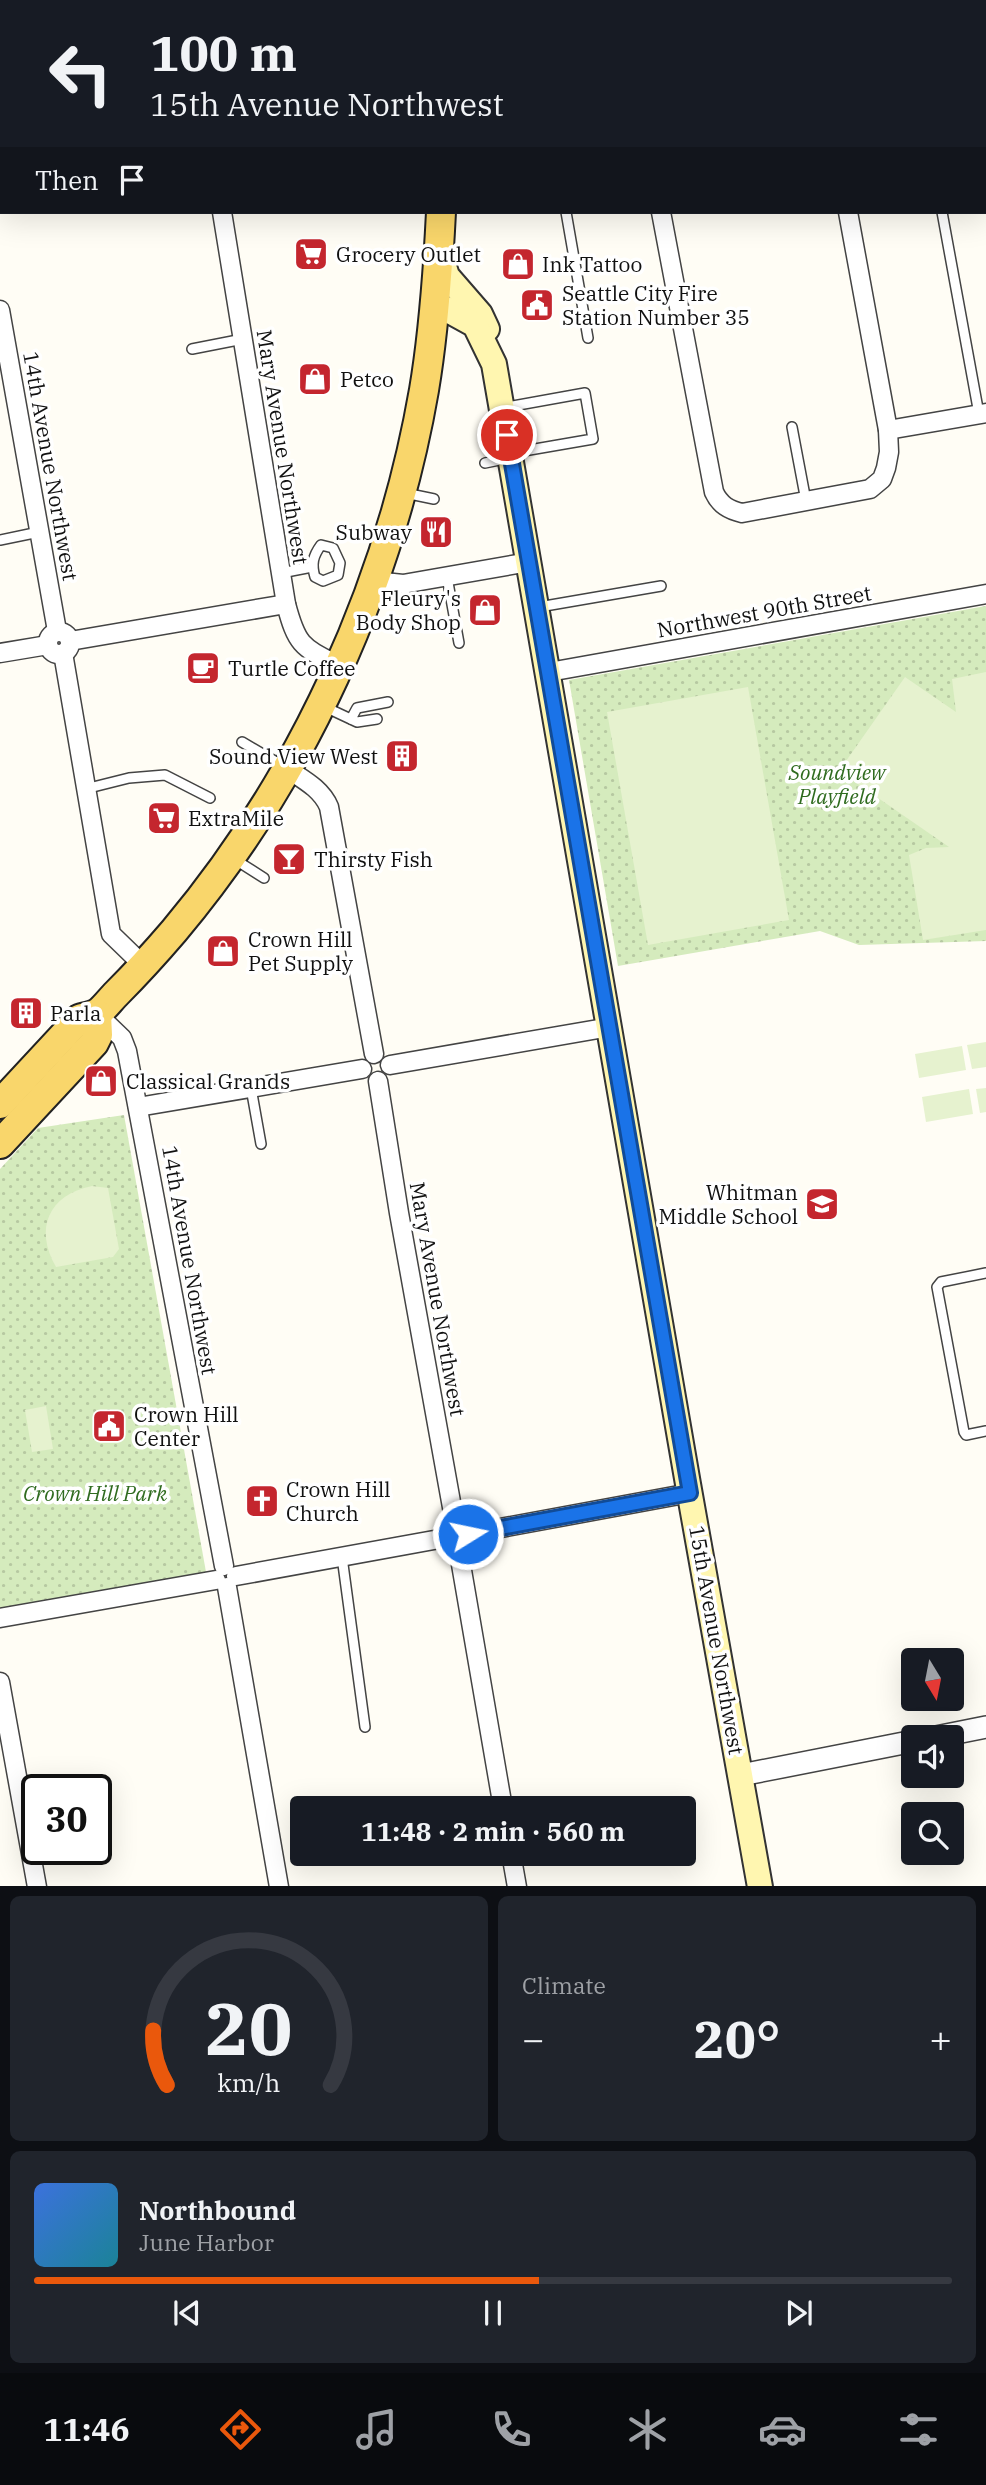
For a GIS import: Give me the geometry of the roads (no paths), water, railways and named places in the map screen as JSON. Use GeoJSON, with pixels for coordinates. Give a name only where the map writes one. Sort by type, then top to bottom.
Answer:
{"type":"FeatureCollection","features":[{"type":"Feature","properties":{"kind":"main road"},"geometry":{"type":"LineString","coordinates":[[0,1104],[79,1019],[97,1014],[144,966],[183,919],[266,803],[339,666],[374,581],[400,493],[425,387],[435,303],[441,214]]}},
{"type":"Feature","properties":{"kind":"main road"},"geometry":{"type":"LineString","coordinates":[[439,250],[447,276],[480,314],[486,326],[495,364]]}},
{"type":"Feature","properties":{"kind":"main road","name":"15th Avenue Northwest"},"geometry":{"type":"LineString","coordinates":[[435,303],[475,324],[495,364],[760,1886]]}},
{"type":"Feature","properties":{"kind":"main road"},"geometry":{"type":"LineString","coordinates":[[0,1144],[94,1044],[98,1035],[97,1014]]}},
{"type":"Feature","properties":{"kind":"street","name":"Mary Avenue Northwest"},"geometry":{"type":"LineString","coordinates":[[222,214],[286,604],[298,641],[339,666]]}},
{"type":"Feature","properties":{"kind":"street"},"geometry":{"type":"LineString","coordinates":[[661,214],[714,492],[723,505],[742,513],[870,489],[882,479],[886,468],[889,452],[888,430],[848,214]]}},
{"type":"Feature","properties":{"kind":"street","name":"14th Avenue Northwest"},"geometry":{"type":"LineString","coordinates":[[0,310],[111,934],[144,966]]}},
{"type":"Feature","properties":{"kind":"street"},"geometry":{"type":"LineString","coordinates":[[888,430],[982,414]]}},
{"type":"Feature","properties":{"kind":"street"},"geometry":{"type":"LineString","coordinates":[[374,581],[393,585],[530,562]]}},
{"type":"Feature","properties":{"kind":"street","name":"Northwest 90th Street"},"geometry":{"type":"LineString","coordinates":[[549,672],[986,594]]}},
{"type":"Feature","properties":{"kind":"street"},"geometry":{"type":"LineString","coordinates":[[0,653],[286,604]]}},
{"type":"Feature","properties":{"kind":"street"},"geometry":{"type":"LineString","coordinates":[[286,768],[324,796],[329,807],[374,1054]]}},
{"type":"Feature","properties":{"kind":"street","name":"14th Avenue Northwest"},"geometry":{"type":"LineString","coordinates":[[97,1014],[125,1043],[226,1577],[279,1886]]}},
{"type":"Feature","properties":{"kind":"street"},"geometry":{"type":"LineString","coordinates":[[390,1065],[610,1027]]}},
{"type":"Feature","properties":{"kind":"street"},"geometry":{"type":"LineString","coordinates":[[374,1054],[384,1056],[390,1065],[387,1076],[378,1081],[366,1077],[362,1069],[365,1060],[374,1054]]}},
{"type":"Feature","properties":{"kind":"street"},"geometry":{"type":"LineString","coordinates":[[138,1107],[362,1069]]}},
{"type":"Feature","properties":{"kind":"street","name":"Mary Avenue Northwest"},"geometry":{"type":"LineString","coordinates":[[378,1081],[501,1796]]}},
{"type":"Feature","properties":{"kind":"street"},"geometry":{"type":"LineString","coordinates":[[0,1618],[690,1493]]}},
{"type":"Feature","properties":{"kind":"street"},"geometry":{"type":"LineString","coordinates":[[0,1682],[37,1886]]}},
{"type":"Feature","properties":{"kind":"street"},"geometry":{"type":"LineString","coordinates":[[964,1731],[986,1727]]}},
{"type":"Feature","properties":{"kind":"street"},"geometry":{"type":"LineString","coordinates":[[741,1775],[901,1744]]}},
{"type":"Feature","properties":{"kind":"street"},"geometry":{"type":"LineString","coordinates":[[513,1866],[517,1886]]}},
{"type":"Feature","properties":{"kind":"lane"},"geometry":{"type":"LineString","coordinates":[[566,214],[588,338]]}},
{"type":"Feature","properties":{"kind":"lane"},"geometry":{"type":"LineString","coordinates":[[942,214],[982,414]]}},
{"type":"Feature","properties":{"kind":"lane"},"geometry":{"type":"LineString","coordinates":[[191,348],[243,339]]}},
{"type":"Feature","properties":{"kind":"lane"},"geometry":{"type":"LineString","coordinates":[[485,463],[510,455],[593,439],[585,393],[502,408]]}},
{"type":"Feature","properties":{"kind":"lane"},"geometry":{"type":"LineString","coordinates":[[792,427],[806,501]]}},
{"type":"Feature","properties":{"kind":"lane"},"geometry":{"type":"LineString","coordinates":[[400,493],[434,499]]}},
{"type":"Feature","properties":{"kind":"lane"},"geometry":{"type":"LineString","coordinates":[[0,540],[39,532]]}},
{"type":"Feature","properties":{"kind":"lane"},"geometry":{"type":"LineString","coordinates":[[281,573],[312,567]]}},
{"type":"Feature","properties":{"kind":"lane"},"geometry":{"type":"LineString","coordinates":[[447,577],[459,643]]}},
{"type":"Feature","properties":{"kind":"lane"},"geometry":{"type":"LineString","coordinates":[[538,607],[661,586]]}},
{"type":"Feature","properties":{"kind":"lane"},"geometry":{"type":"LineString","coordinates":[[351,719],[357,708],[388,702]]}},
{"type":"Feature","properties":{"kind":"lane"},"geometry":{"type":"LineString","coordinates":[[320,704],[357,722],[377,719]]}},
{"type":"Feature","properties":{"kind":"lane"},"geometry":{"type":"LineString","coordinates":[[242,742],[286,768]]}},
{"type":"Feature","properties":{"kind":"lane"},"geometry":{"type":"LineString","coordinates":[[85,789],[129,778],[165,775],[211,799]]}},
{"type":"Feature","properties":{"kind":"lane"},"geometry":{"type":"LineString","coordinates":[[230,856],[264,878]]}},
{"type":"Feature","properties":{"kind":"lane"},"geometry":{"type":"LineString","coordinates":[[251,1088],[261,1144]]}},
{"type":"Feature","properties":{"kind":"lane"},"geometry":{"type":"LineString","coordinates":[[986,1273],[941,1282],[937,1287],[964,1432],[966,1435],[986,1432]]}},
{"type":"Feature","properties":{"kind":"lane"},"geometry":{"type":"LineString","coordinates":[[342,1557],[365,1727]]}},
{"type":"Feature","properties":{"kind":"place","name":"Grocery Outlet"},"geometry":{"type":"Point","coordinates":[311,254]}},
{"type":"Feature","properties":{"kind":"place","name":"Ink Tattoo"},"geometry":{"type":"Point","coordinates":[518,264]}},
{"type":"Feature","properties":{"kind":"place","name":"Seattle City Fire Station Number 35"},"geometry":{"type":"Point","coordinates":[537,305]}},
{"type":"Feature","properties":{"kind":"place","name":"Petco"},"geometry":{"type":"Point","coordinates":[315,379]}},
{"type":"Feature","properties":{"kind":"place","name":"Subway"},"geometry":{"type":"Point","coordinates":[436,532]}},
{"type":"Feature","properties":{"kind":"place","name":"Fleury's Body Shop"},"geometry":{"type":"Point","coordinates":[485,610]}},
{"type":"Feature","properties":{"kind":"place","name":"Turtle Coffee"},"geometry":{"type":"Point","coordinates":[203,668]}},
{"type":"Feature","properties":{"kind":"place","name":"Sound View West"},"geometry":{"type":"Point","coordinates":[402,756]}},
{"type":"Feature","properties":{"kind":"place","name":"ExtraMile"},"geometry":{"type":"Point","coordinates":[164,818]}},
{"type":"Feature","properties":{"kind":"place","name":"Thirsty Fish"},"geometry":{"type":"Point","coordinates":[289,859]}},
{"type":"Feature","properties":{"kind":"place","name":"Crown Hill Pet Supply"},"geometry":{"type":"Point","coordinates":[223,951]}},
{"type":"Feature","properties":{"kind":"place","name":"Parla"},"geometry":{"type":"Point","coordinates":[26,1013]}},
{"type":"Feature","properties":{"kind":"place","name":"Classical Grands"},"geometry":{"type":"Point","coordinates":[101,1081]}},
{"type":"Feature","properties":{"kind":"place","name":"Whitman Middle School"},"geometry":{"type":"Point","coordinates":[822,1204]}},
{"type":"Feature","properties":{"kind":"place","name":"Crown Hill Center"},"geometry":{"type":"Point","coordinates":[109,1426]}},
{"type":"Feature","properties":{"kind":"place","name":"Crown Hill Church"},"geometry":{"type":"Point","coordinates":[262,1501]}},
{"type":"Feature","properties":{"kind":"park label","name":"Soundview Playfield"},"geometry":{"type":"Point","coordinates":[837,784]}},
{"type":"Feature","properties":{"kind":"park label","name":"Crown Hill Park"},"geometry":{"type":"Point","coordinates":[95,1493]}}]}
